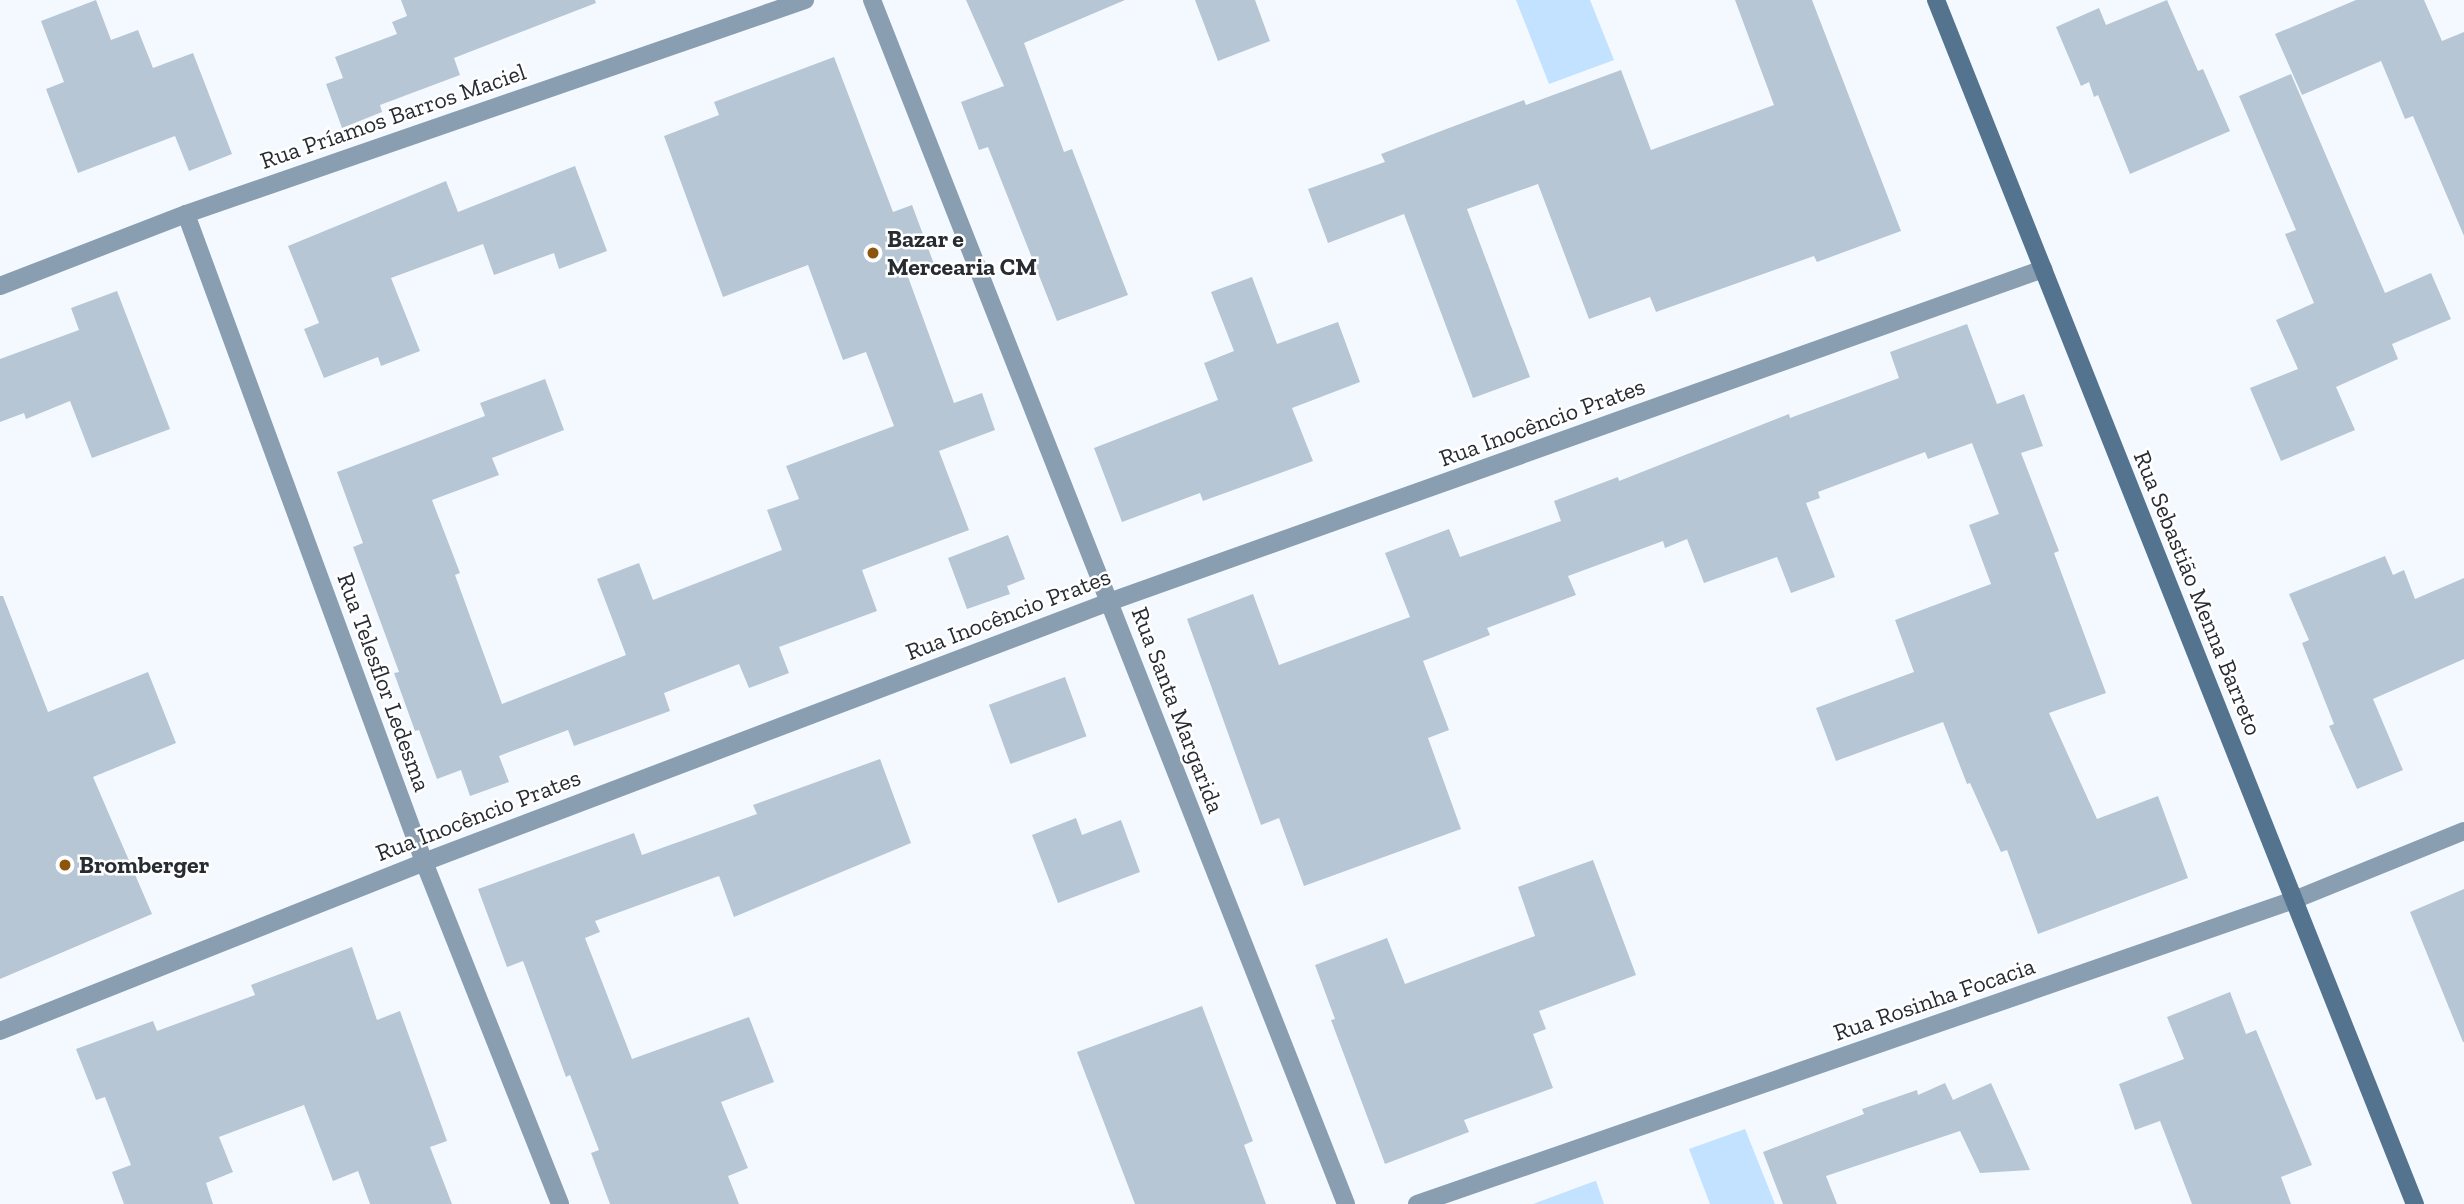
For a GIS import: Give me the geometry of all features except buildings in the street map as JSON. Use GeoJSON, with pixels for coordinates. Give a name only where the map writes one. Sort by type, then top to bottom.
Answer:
{"type":"FeatureCollection","features":[{"type":"Feature","properties":{"kind":"main road","name":"Rua Sebastião Menna Barreto"},"geometry":{"type":"LineString","coordinates":[[1936,0],[2415,1204]]}},
{"type":"Feature","properties":{"kind":"street","name":"Rua Príamos Barros Maciel"},"geometry":{"type":"LineString","coordinates":[[0,286],[186,214],[805,0]]}},
{"type":"Feature","properties":{"kind":"street","name":"Rua Santa Margarida"},"geometry":{"type":"LineString","coordinates":[[872,0],[1346,1204]]}},
{"type":"Feature","properties":{"kind":"street","name":"Rua Telesflor Ledesma"},"geometry":{"type":"LineString","coordinates":[[186,214],[424,862],[559,1204]]}},
{"type":"Feature","properties":{"kind":"street","name":"Rua Inocêncio Prates"},"geometry":{"type":"LineString","coordinates":[[0,1031],[424,862],[1109,602],[2043,269]]}},
{"type":"Feature","properties":{"kind":"street","name":"Rua Rosinha Focacia"},"geometry":{"type":"LineString","coordinates":[[1417,1204],[2294,900],[2464,831]]}},
{"type":"Feature","properties":{"kind":"shaded area"},"geometry":{"type":"Polygon","coordinates":[[[1516,0],[1590,0],[1614,60],[1549,84],[1516,0]]]}},
{"type":"Feature","properties":{"kind":"shaded area"},"geometry":{"type":"Polygon","coordinates":[[[1745,1129],[1775,1204],[1710,1204],[1689,1149],[1745,1129]]]}},
{"type":"Feature","properties":{"kind":"shaded area"},"geometry":{"type":"Polygon","coordinates":[[[1595,1181],[1604,1204],[1533,1204],[1595,1181]]]}},
{"type":"Feature","properties":{"kind":"place","name":"Bazar e Mercearia CM"},"geometry":{"type":"Point","coordinates":[873,253]}},
{"type":"Feature","properties":{"kind":"place","name":"Bromberger"},"geometry":{"type":"Point","coordinates":[65,865]}}]}
